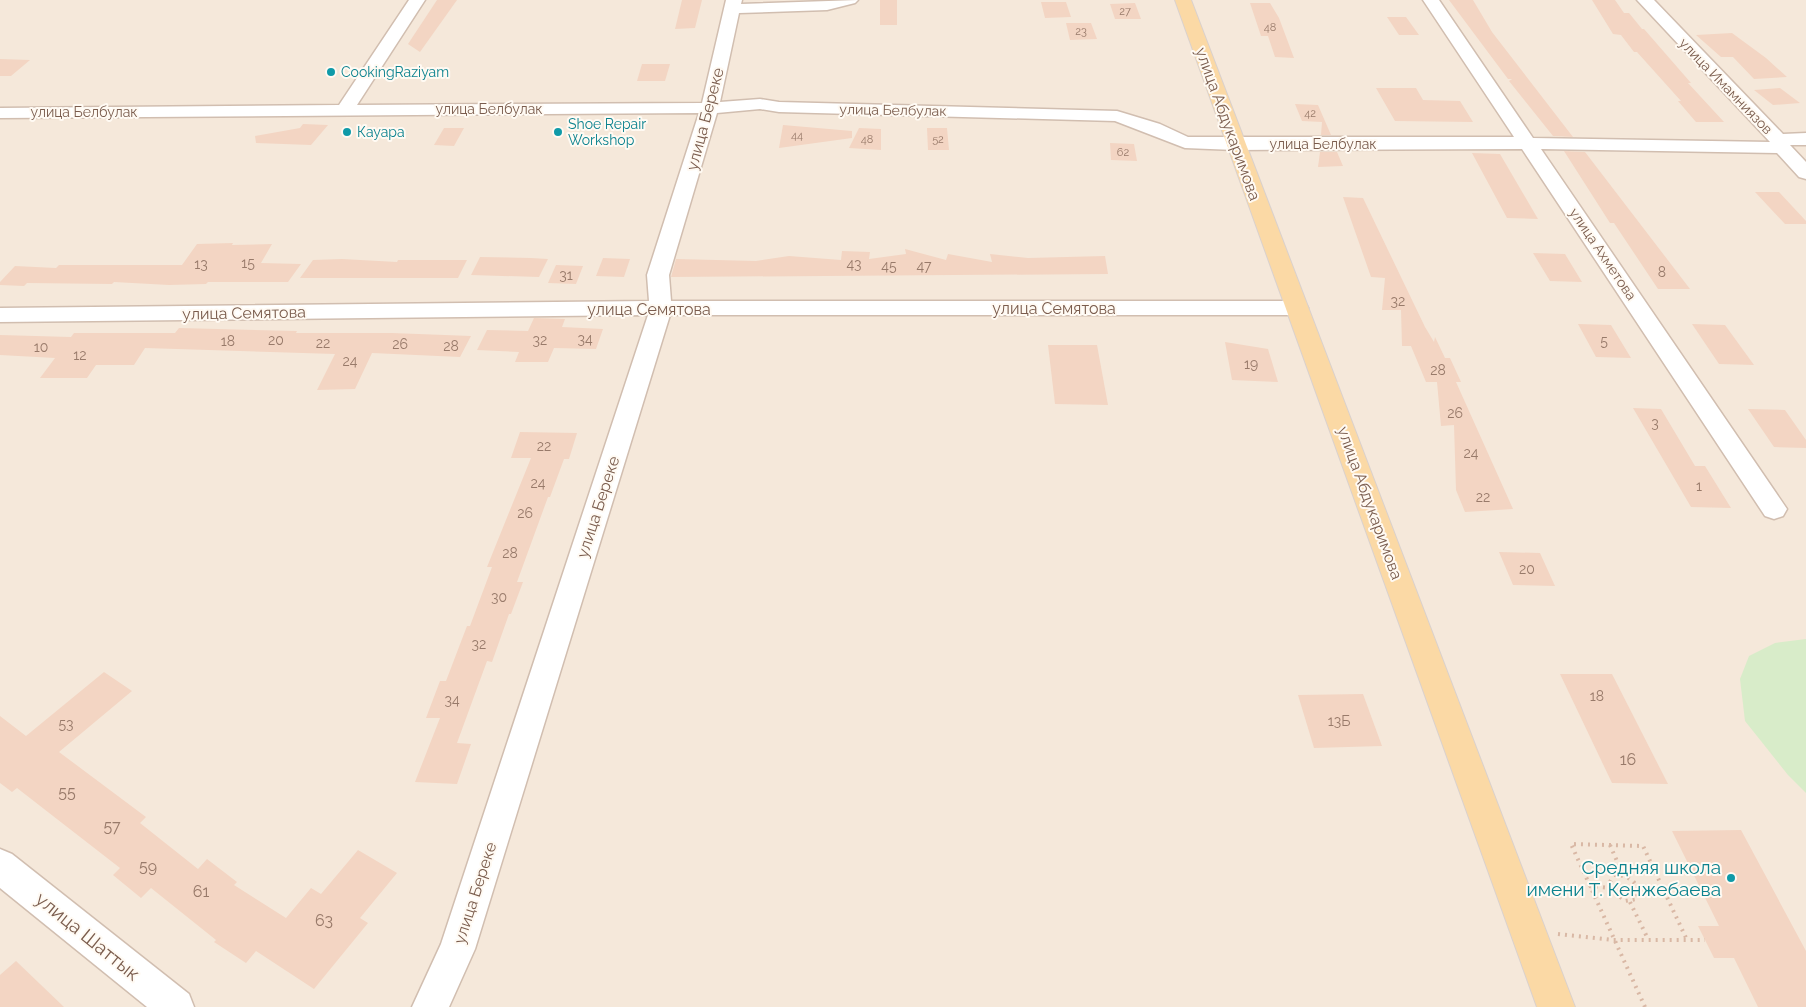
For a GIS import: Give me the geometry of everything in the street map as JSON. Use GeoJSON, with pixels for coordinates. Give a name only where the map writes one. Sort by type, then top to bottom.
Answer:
{"type":"FeatureCollection","features":[{"type":"Feature","properties":{"kind":"main road","name":"улица Абдукаримова"},"geometry":{"type":"LineString","coordinates":[[1183,0],[1556,1007]]}},
{"type":"Feature","properties":{"kind":"street"},"geometry":{"type":"LineString","coordinates":[[346,110],[417,0]]}},
{"type":"Feature","properties":{"kind":"street"},"geometry":{"type":"LineString","coordinates":[[733,4],[828,5],[850,0]]}},
{"type":"Feature","properties":{"kind":"street","name":"улица Ахметова"},"geometry":{"type":"LineString","coordinates":[[1430,0],[1774,509]]}},
{"type":"Feature","properties":{"kind":"street","name":"улица Имамниязов"},"geometry":{"type":"LineString","coordinates":[[1645,0],[1806,173]]}},
{"type":"Feature","properties":{"kind":"street","name":"улица Береке"},"geometry":{"type":"LineString","coordinates":[[430,1007],[457,949],[661,308],[658,275],[710,108],[733,4]]}},
{"type":"Feature","properties":{"kind":"street","name":"улица Белбулак"},"geometry":{"type":"LineString","coordinates":[[0,113],[710,108],[760,104],[779,107],[1117,116],[1154,128],[1185,142],[1235,144],[1780,144],[1806,139]]}},
{"type":"Feature","properties":{"kind":"street","name":"улица Семятова"},"geometry":{"type":"LineString","coordinates":[[0,315],[661,308],[1297,308]]}},
{"type":"Feature","properties":{"kind":"street","name":"улица Шаттык"},"geometry":{"type":"LineString","coordinates":[[0,866],[176,1007]]}},
{"type":"Feature","properties":{"kind":"path"},"geometry":{"type":"LineString","coordinates":[[1645,1007],[1571,844],[1643,846],[1687,940]]}},
{"type":"Feature","properties":{"kind":"path"},"geometry":{"type":"LineString","coordinates":[[1610,845],[1623,875]]}},
{"type":"Feature","properties":{"kind":"path"},"geometry":{"type":"LineString","coordinates":[[1630,902],[1639,896],[1638,888],[1632,880],[1623,875],[1614,875],[1611,878],[1611,888],[1620,898],[1630,902],[1648,940]]}},
{"type":"Feature","properties":{"kind":"path"},"geometry":{"type":"LineString","coordinates":[[1589,886],[1611,888]]}},
{"type":"Feature","properties":{"kind":"path"},"geometry":{"type":"LineString","coordinates":[[1638,888],[1663,889]]}},
{"type":"Feature","properties":{"kind":"path"},"geometry":{"type":"LineString","coordinates":[[1528,930],[1613,940],[1705,940]]}},
{"type":"Feature","properties":{"kind":"shaded area"},"geometry":{"type":"Polygon","coordinates":[[[0,0],[1806,0],[1806,1007],[0,1007],[0,0]]]}},
{"type":"Feature","properties":{"kind":"green space"},"geometry":{"type":"Polygon","coordinates":[[[1806,639],[1806,793],[1788,775],[1745,721],[1740,679],[1749,656],[1775,643],[1806,639]]]}},
{"type":"Feature","properties":{"kind":"building"},"geometry":{"type":"Polygon","coordinates":[[[437,0],[457,0],[420,52],[408,44],[437,0]]]}},
{"type":"Feature","properties":{"kind":"building"},"geometry":{"type":"Polygon","coordinates":[[[682,0],[702,0],[695,28],[675,29],[682,0]]]}},
{"type":"Feature","properties":{"kind":"building"},"geometry":{"type":"Polygon","coordinates":[[[880,0],[897,0],[897,25],[880,25],[880,0]]]}},
{"type":"Feature","properties":{"kind":"building"},"geometry":{"type":"Polygon","coordinates":[[[1449,0],[1473,0],[1492,32],[1573,137],[1553,136],[1509,81],[1512,79],[1508,79],[1449,0]]]}},
{"type":"Feature","properties":{"kind":"building"},"geometry":{"type":"Polygon","coordinates":[[[1592,0],[1615,0],[1624,13],[1629,13],[1644,29],[1691,83],[1688,83],[1724,122],[1696,122],[1678,101],[1681,101],[1637,52],[1634,52],[1621,35],[1613,34],[1592,0]]]}},
{"type":"Feature","properties":{"kind":"building"},"geometry":{"type":"Polygon","coordinates":[[[1041,2],[1066,2],[1071,17],[1045,18],[1041,2]]]}},
{"type":"Feature","properties":{"kind":"building"},"geometry":{"type":"Polygon","coordinates":[[[1135,3],[1141,19],[1115,19],[1110,4],[1135,3]]]}},
{"type":"Feature","properties":{"kind":"building"},"geometry":{"type":"Polygon","coordinates":[[[1250,3],[1270,3],[1279,18],[1294,58],[1275,57],[1268,36],[1261,36],[1250,3]]]}},
{"type":"Feature","properties":{"kind":"building"},"geometry":{"type":"Polygon","coordinates":[[[1387,17],[1406,17],[1419,35],[1399,35],[1387,17]]]}},
{"type":"Feature","properties":{"kind":"building"},"geometry":{"type":"Polygon","coordinates":[[[1066,23],[1091,23],[1097,39],[1070,40],[1066,23]]]}},
{"type":"Feature","properties":{"kind":"building"},"geometry":{"type":"Polygon","coordinates":[[[1732,33],[1766,58],[1787,77],[1754,79],[1733,57],[1721,57],[1696,35],[1732,33]]]}},
{"type":"Feature","properties":{"kind":"building"},"geometry":{"type":"Polygon","coordinates":[[[0,59],[30,60],[11,76],[0,76],[0,59]]]}},
{"type":"Feature","properties":{"kind":"building"},"geometry":{"type":"Polygon","coordinates":[[[642,64],[670,64],[665,81],[637,81],[642,64]]]}},
{"type":"Feature","properties":{"kind":"building"},"geometry":{"type":"Polygon","coordinates":[[[1376,88],[1416,88],[1423,100],[1460,101],[1473,122],[1395,121],[1376,88]]]}},
{"type":"Feature","properties":{"kind":"building"},"geometry":{"type":"Polygon","coordinates":[[[1780,88],[1800,103],[1773,105],[1754,90],[1780,88]]]}},
{"type":"Feature","properties":{"kind":"building"},"geometry":{"type":"Polygon","coordinates":[[[1295,104],[1318,105],[1331,135],[1321,135],[1322,122],[1302,121],[1295,104]]]}},
{"type":"Feature","properties":{"kind":"building"},"geometry":{"type":"Polygon","coordinates":[[[303,124],[328,125],[311,145],[256,143],[255,136],[300,128],[303,124]]]}},
{"type":"Feature","properties":{"kind":"building"},"geometry":{"type":"Polygon","coordinates":[[[783,125],[852,131],[852,138],[779,148],[783,125]]]}},
{"type":"Feature","properties":{"kind":"building"},"geometry":{"type":"Polygon","coordinates":[[[444,128],[464,128],[454,146],[434,145],[444,128]]]}},
{"type":"Feature","properties":{"kind":"building"},"geometry":{"type":"Polygon","coordinates":[[[859,128],[881,129],[881,150],[849,148],[859,128]]]}},
{"type":"Feature","properties":{"kind":"building"},"geometry":{"type":"Polygon","coordinates":[[[927,128],[947,128],[949,150],[928,150],[927,128]]]}},
{"type":"Feature","properties":{"kind":"building"},"geometry":{"type":"Polygon","coordinates":[[[1110,143],[1134,144],[1137,161],[1111,160],[1110,143]]]}},
{"type":"Feature","properties":{"kind":"building"},"geometry":{"type":"Polygon","coordinates":[[[1564,151],[1585,152],[1690,289],[1658,289],[1614,223],[1610,223],[1564,151]]]}},
{"type":"Feature","properties":{"kind":"building"},"geometry":{"type":"Polygon","coordinates":[[[1320,152],[1337,152],[1343,166],[1318,167],[1320,152]]]}},
{"type":"Feature","properties":{"kind":"building"},"geometry":{"type":"Polygon","coordinates":[[[1472,153],[1500,154],[1538,219],[1507,218],[1472,153]]]}},
{"type":"Feature","properties":{"kind":"building"},"geometry":{"type":"Polygon","coordinates":[[[1755,192],[1779,192],[1806,221],[1806,224],[1785,224],[1755,192]]]}},
{"type":"Feature","properties":{"kind":"building"},"geometry":{"type":"Polygon","coordinates":[[[1343,197],[1363,198],[1425,327],[1434,342],[1435,337],[1445,358],[1450,358],[1461,382],[1456,382],[1513,509],[1465,512],[1456,490],[1454,425],[1441,426],[1437,382],[1426,382],[1411,346],[1402,346],[1401,310],[1382,310],[1385,278],[1371,277],[1343,197]]]}},
{"type":"Feature","properties":{"kind":"building"},"geometry":{"type":"Polygon","coordinates":[[[233,243],[232,245],[272,244],[261,263],[301,264],[288,282],[208,282],[206,284],[169,285],[114,282],[112,284],[27,283],[24,286],[0,285],[0,282],[15,266],[56,268],[59,265],[182,265],[197,244],[233,243]]]}},
{"type":"Feature","properties":{"kind":"building"},"geometry":{"type":"Polygon","coordinates":[[[905,249],[946,260],[948,254],[992,262],[990,254],[1028,258],[1105,256],[1108,274],[671,277],[676,259],[756,261],[789,256],[841,260],[842,251],[870,252],[869,259],[906,254],[905,249]]]}},
{"type":"Feature","properties":{"kind":"building"},"geometry":{"type":"Polygon","coordinates":[[[1533,253],[1565,254],[1582,282],[1550,281],[1533,253]]]}},
{"type":"Feature","properties":{"kind":"building"},"geometry":{"type":"Polygon","coordinates":[[[480,257],[548,259],[539,277],[471,275],[480,257]]]}},
{"type":"Feature","properties":{"kind":"building"},"geometry":{"type":"Polygon","coordinates":[[[603,258],[630,259],[624,277],[596,276],[603,258]]]}},
{"type":"Feature","properties":{"kind":"building"},"geometry":{"type":"Polygon","coordinates":[[[342,259],[397,262],[398,260],[467,260],[458,278],[300,278],[313,260],[342,259]]]}},
{"type":"Feature","properties":{"kind":"building"},"geometry":{"type":"Polygon","coordinates":[[[556,265],[583,266],[576,284],[548,283],[556,265]]]}},
{"type":"Feature","properties":{"kind":"building"},"geometry":{"type":"Polygon","coordinates":[[[534,318],[565,319],[562,327],[603,329],[596,349],[554,348],[548,362],[515,362],[519,352],[477,350],[487,330],[528,331],[534,318]]]}},
{"type":"Feature","properties":{"kind":"building"},"geometry":{"type":"Polygon","coordinates":[[[1578,324],[1611,325],[1631,358],[1596,357],[1578,324]]]}},
{"type":"Feature","properties":{"kind":"building"},"geometry":{"type":"Polygon","coordinates":[[[1692,324],[1725,325],[1754,365],[1719,364],[1692,324]]]}},
{"type":"Feature","properties":{"kind":"building"},"geometry":{"type":"Polygon","coordinates":[[[179,328],[297,331],[296,333],[392,333],[471,336],[460,357],[372,353],[355,389],[317,390],[335,354],[145,348],[134,365],[96,365],[87,378],[40,378],[55,358],[0,355],[0,335],[71,337],[74,333],[175,333],[179,328]]]}},
{"type":"Feature","properties":{"kind":"building"},"geometry":{"type":"Polygon","coordinates":[[[1225,342],[1268,349],[1278,382],[1232,380],[1225,342]]]}},
{"type":"Feature","properties":{"kind":"building"},"geometry":{"type":"Polygon","coordinates":[[[1048,345],[1097,345],[1108,405],[1055,404],[1048,345]]]}},
{"type":"Feature","properties":{"kind":"building"},"geometry":{"type":"Polygon","coordinates":[[[1633,408],[1661,409],[1695,466],[1705,466],[1731,508],[1691,507],[1633,408]]]}},
{"type":"Feature","properties":{"kind":"building"},"geometry":{"type":"Polygon","coordinates":[[[1748,409],[1785,410],[1806,440],[1806,448],[1774,447],[1748,409]]]}},
{"type":"Feature","properties":{"kind":"building"},"geometry":{"type":"Polygon","coordinates":[[[520,432],[577,433],[569,459],[564,459],[550,497],[548,497],[517,582],[523,582],[492,662],[487,661],[457,743],[471,744],[457,784],[415,782],[440,718],[426,718],[440,681],[446,681],[467,626],[470,626],[492,567],[487,567],[531,458],[511,458],[520,432]]]}},
{"type":"Feature","properties":{"kind":"building"},"geometry":{"type":"Polygon","coordinates":[[[1499,552],[1540,553],[1555,586],[1513,585],[1499,552]]]}},
{"type":"Feature","properties":{"kind":"building"},"geometry":{"type":"Polygon","coordinates":[[[104,672],[132,691],[59,752],[146,817],[140,823],[198,869],[207,859],[237,882],[234,885],[286,918],[311,888],[321,894],[358,850],[397,873],[360,918],[368,923],[314,989],[256,951],[246,963],[214,942],[216,940],[151,888],[141,898],[113,875],[120,868],[17,788],[12,792],[0,783],[0,716],[26,736],[104,672]]]}},
{"type":"Feature","properties":{"kind":"building"},"geometry":{"type":"Polygon","coordinates":[[[1560,674],[1612,674],[1668,784],[1612,783],[1560,674]]]}},
{"type":"Feature","properties":{"kind":"building"},"geometry":{"type":"Polygon","coordinates":[[[1363,694],[1382,746],[1314,748],[1298,695],[1363,694]]]}},
{"type":"Feature","properties":{"kind":"building","name":"Средняя школа имени Т. Кенжебаева"},"geometry":{"type":"Polygon","coordinates":[[[1741,830],[1806,951],[1806,1007],[1758,1007],[1734,958],[1714,958],[1698,926],[1719,926],[1672,831],[1741,830]]]}},
{"type":"Feature","properties":{"kind":"building"},"geometry":{"type":"Polygon","coordinates":[[[16,961],[64,1007],[0,1007],[0,975],[16,961]]]}},
{"type":"Feature","properties":{"kind":"place","name":"CookingRaziyam"},"geometry":{"type":"Point","coordinates":[331,72]}},
{"type":"Feature","properties":{"kind":"place","name":"Кауара"},"geometry":{"type":"Point","coordinates":[347,132]}},
{"type":"Feature","properties":{"kind":"place","name":"Shoe Repair Workshop"},"geometry":{"type":"Point","coordinates":[558,132]}},
{"type":"Feature","properties":{"kind":"place","name":"Средняя школа имени Т. Кенжебаева"},"geometry":{"type":"Point","coordinates":[1731,878]}}]}
